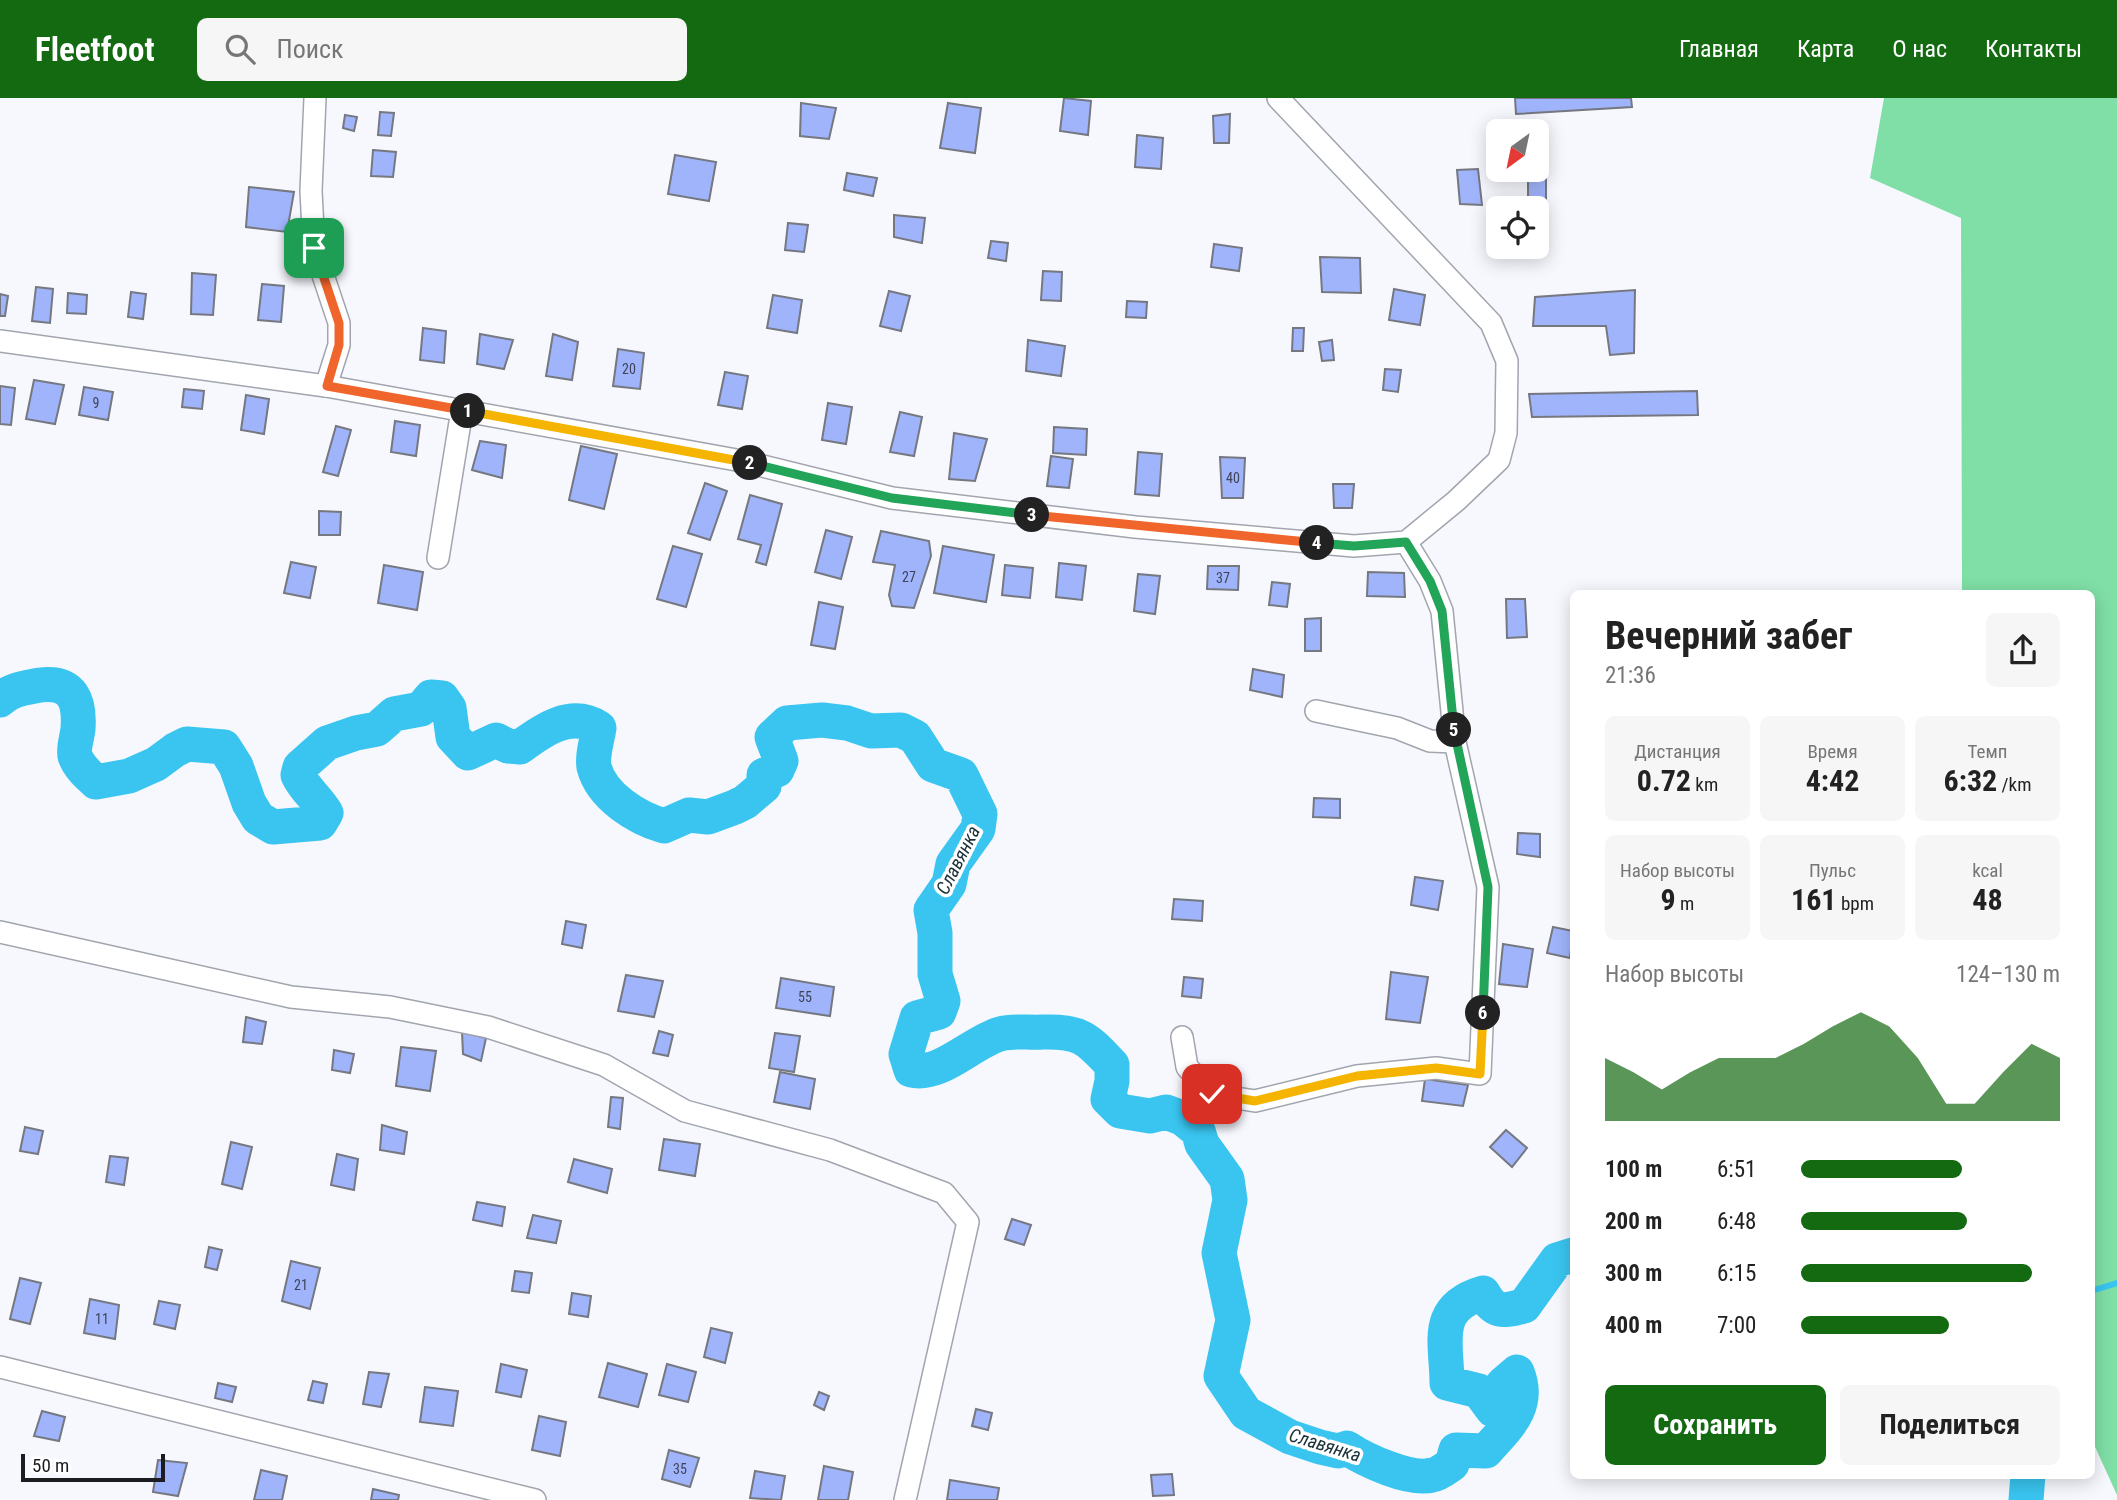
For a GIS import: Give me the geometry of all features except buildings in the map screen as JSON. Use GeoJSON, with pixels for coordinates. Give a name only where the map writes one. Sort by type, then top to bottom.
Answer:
{"type":"FeatureCollection","features":[{"type":"Feature","properties":{"kind":"street"},"geometry":{"type":"LineString","coordinates":[[315,98],[311,191],[314,248],[339,323],[339,345],[327,386]]}},
{"type":"Feature","properties":{"kind":"street"},"geometry":{"type":"LineString","coordinates":[[0,341],[327,386],[742,461],[892,498],[1135,527],[1354,546],[1406,542],[1456,501],[1499,460],[1506,433],[1507,360],[1491,323],[1278,98]]}},
{"type":"Feature","properties":{"kind":"street"},"geometry":{"type":"LineString","coordinates":[[438,558],[462,410]]}},
{"type":"Feature","properties":{"kind":"street"},"geometry":{"type":"LineString","coordinates":[[1182,1037],[1187,1067],[1212,1094],[1255,1101],[1357,1076],[1436,1068],[1480,1074],[1488,887],[1455,742],[1442,611],[1430,581],[1406,542]]}},
{"type":"Feature","properties":{"kind":"street"},"geometry":{"type":"LineString","coordinates":[[1315,711],[1397,728],[1430,741],[1455,742]]}},
{"type":"Feature","properties":{"kind":"street"},"geometry":{"type":"LineString","coordinates":[[0,932],[291,997],[390,1007],[488,1027],[604,1065],[685,1111],[830,1150],[944,1194],[968,1222],[905,1500]]}},
{"type":"Feature","properties":{"kind":"street"},"geometry":{"type":"LineString","coordinates":[[0,1367],[535,1500]]}},
{"type":"Feature","properties":{"kind":"green space"},"geometry":{"type":"Polygon","coordinates":[[[1884,98],[2117,98],[2117,1495],[2095,1447],[2095,590],[1962,590],[1961,218],[1870,178],[1884,98]]]}},
{"type":"Feature","properties":{"kind":"waterway","name":"Славянка"},"geometry":{"type":"LineString","coordinates":[[0,700],[14,691],[40,685],[60,686],[67,690],[76,702],[78,710],[75,756],[81,767],[96,782],[129,776],[156,764],[187,744],[224,747],[236,766],[249,803],[258,818],[273,827],[320,823],[326,813],[298,775],[300,767],[327,743],[377,729],[394,714],[421,709],[431,697],[442,698],[449,708],[453,737],[468,753],[496,740],[508,746],[520,747],[538,734],[568,722],[589,723],[599,728],[594,753],[594,767],[598,778],[622,805],[643,818],[664,826],[689,815],[708,817],[745,802],[764,786],[764,775],[777,770],[781,761],[772,737],[787,723],[822,720],[847,723],[871,731],[901,730],[915,737],[933,765],[961,775],[980,814],[978,829],[953,864],[949,884],[931,910],[935,933],[935,974],[943,1001],[939,1012],[917,1018],[906,1054],[911,1070],[922,1071],[945,1064],[1000,1034],[1066,1033],[1089,1042],[1112,1065],[1108,1099],[1120,1111],[1150,1116],[1166,1112],[1182,1118],[1198,1131],[1202,1144],[1227,1179],[1230,1200],[1219,1253],[1233,1320],[1221,1376],[1246,1413],[1290,1437],[1338,1451],[1347,1448],[1376,1463],[1412,1475],[1423,1476],[1440,1472],[1452,1464],[1456,1450],[1486,1451],[1515,1415],[1521,1396],[1521,1384],[1517,1372],[1503,1384],[1493,1410],[1479,1391],[1447,1383],[1445,1341],[1449,1318],[1456,1308],[1483,1293],[1496,1308],[1524,1306],[1557,1260],[1570,1256]]}},
{"type":"Feature","properties":{"kind":"waterway"},"geometry":{"type":"LineString","coordinates":[[2095,1290],[2117,1283]]}},
{"type":"Feature","properties":{"kind":"waterway","name":"Славянка"},"geometry":{"type":"LineString","coordinates":[[2026,1500],[2028,1479]]}},
{"type":"Feature","properties":{"kind":"route"},"geometry":{"type":"LineString","coordinates":[[314,248],[339,323],[339,345],[327,386],[742,461],[892,498],[1135,527],[1354,546],[1406,542],[1430,581],[1442,611],[1455,742],[1488,887],[1480,1074],[1436,1068],[1357,1076],[1255,1101],[1212,1094]]}}]}
